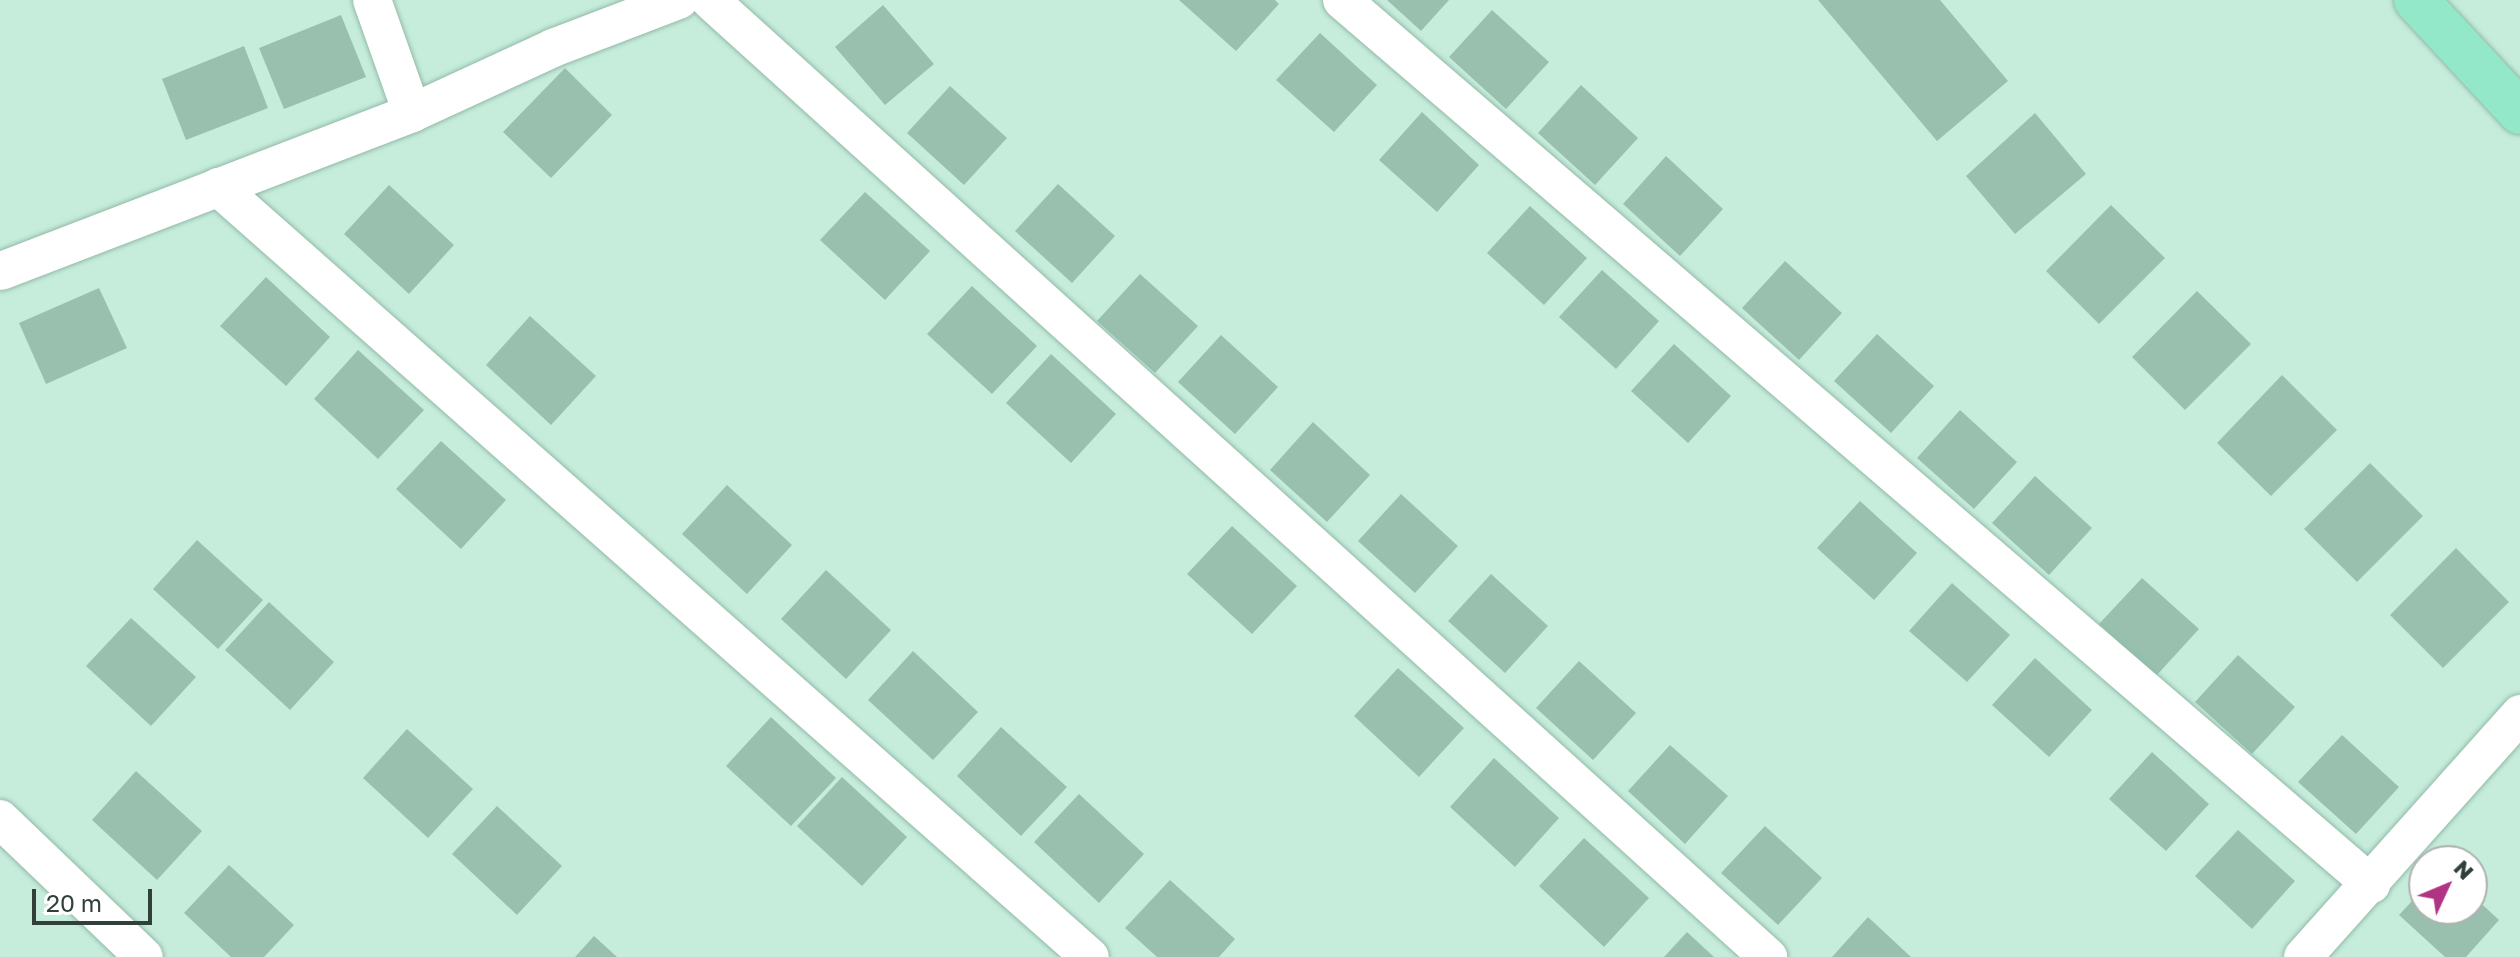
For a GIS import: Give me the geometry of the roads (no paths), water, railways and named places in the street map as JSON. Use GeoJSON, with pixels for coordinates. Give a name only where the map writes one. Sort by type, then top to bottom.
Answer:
{"type":"FeatureCollection","features":[{"type":"Feature","properties":{"kind":"main road"},"geometry":{"type":"LineString","coordinates":[[2416,0],[2520,112]]}},
{"type":"Feature","properties":{"kind":"street"},"geometry":{"type":"LineString","coordinates":[[372,0],[412,113]]}},
{"type":"Feature","properties":{"kind":"street"},"geometry":{"type":"LineString","coordinates":[[1,271],[412,113],[553,48],[679,0]]}},
{"type":"Feature","properties":{"kind":"street"},"geometry":{"type":"LineString","coordinates":[[710,0],[1768,957]]}},
{"type":"Feature","properties":{"kind":"street"},"geometry":{"type":"LineString","coordinates":[[1342,0],[2371,884]]}},
{"type":"Feature","properties":{"kind":"street"},"geometry":{"type":"LineString","coordinates":[[218,187],[1090,957]]}},
{"type":"Feature","properties":{"kind":"street"},"geometry":{"type":"LineString","coordinates":[[2303,957],[2520,714]]}},
{"type":"Feature","properties":{"kind":"street"},"geometry":{"type":"LineString","coordinates":[[0,819],[144,957]]}}]}
